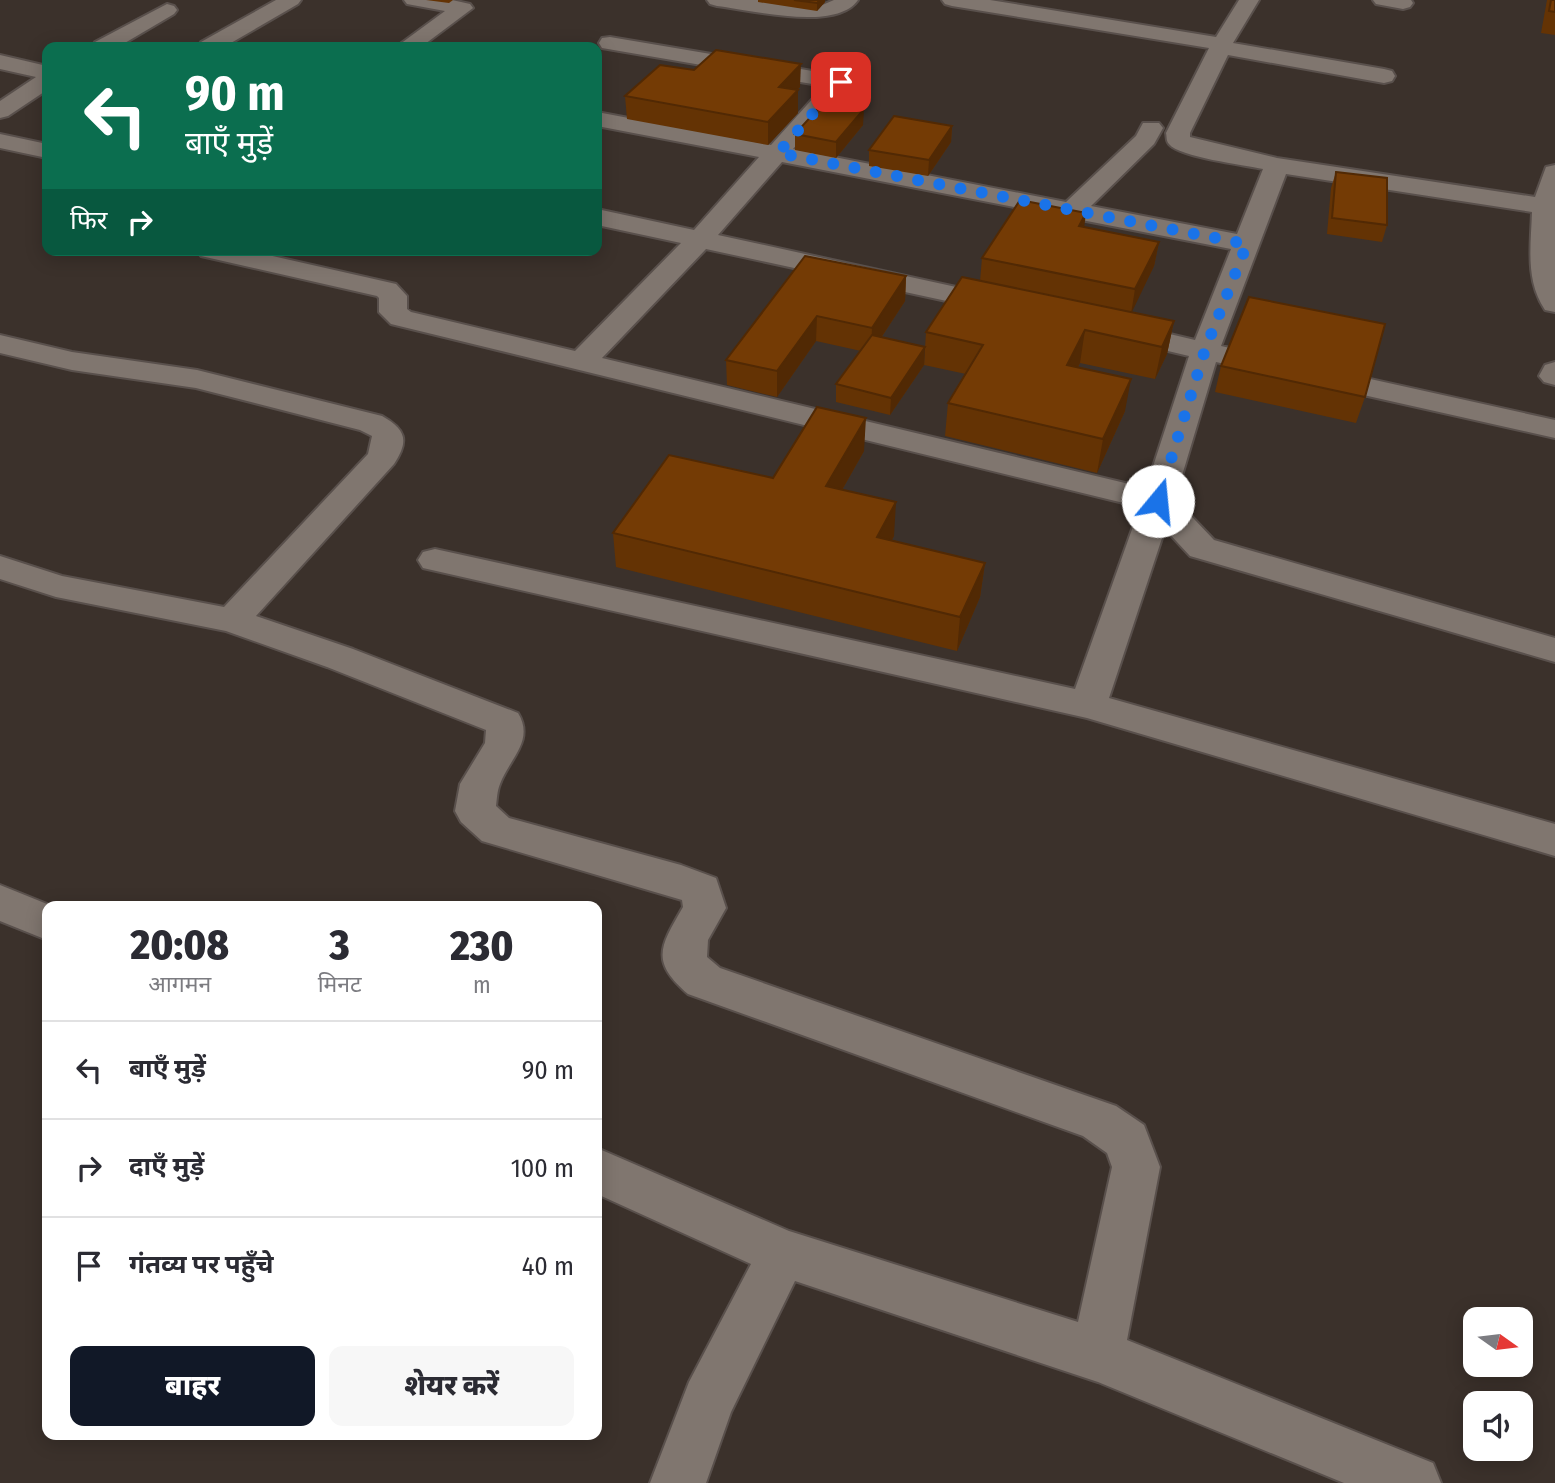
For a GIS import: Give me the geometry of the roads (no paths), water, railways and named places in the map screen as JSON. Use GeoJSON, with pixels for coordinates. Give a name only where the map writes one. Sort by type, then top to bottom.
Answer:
{"type":"FeatureCollection","features":[{"type":"Feature","properties":{"kind":"street"},"geometry":{"type":"LineString","coordinates":[[218,42],[291,0]]}},
{"type":"Feature","properties":{"kind":"street"},"geometry":{"type":"LineString","coordinates":[[414,0],[463,8],[414,42]]}},
{"type":"Feature","properties":{"kind":"street"},"geometry":{"type":"LineString","coordinates":[[717,0],[820,12],[836,8],[848,0]]}},
{"type":"Feature","properties":{"kind":"street"},"geometry":{"type":"LineString","coordinates":[[952,0],[1384,76]]}},
{"type":"Feature","properties":{"kind":"street"},"geometry":{"type":"LineString","coordinates":[[1250,0],[1221,46],[1178,133],[1179,141],[1193,148],[1277,164],[1545,206]]}},
{"type":"Feature","properties":{"kind":"street"},"geometry":{"type":"LineString","coordinates":[[112,42],[167,10]]}},
{"type":"Feature","properties":{"kind":"street"},"geometry":{"type":"LineString","coordinates":[[581,362],[700,239],[841,82],[610,43]]}},
{"type":"Feature","properties":{"kind":"street"},"geometry":{"type":"LineString","coordinates":[[0,62],[42,72]]}},
{"type":"Feature","properties":{"kind":"street"},"geometry":{"type":"LineString","coordinates":[[0,111],[42,83]]}},
{"type":"Feature","properties":{"kind":"street"},"geometry":{"type":"LineString","coordinates":[[602,120],[1247,244]]}},
{"type":"Feature","properties":{"kind":"street"},"geometry":{"type":"LineString","coordinates":[[1072,210],[1146,139],[1151,128]]}},
{"type":"Feature","properties":{"kind":"street"},"geometry":{"type":"LineString","coordinates":[[0,141],[42,150]]}},
{"type":"Feature","properties":{"kind":"street"},"geometry":{"type":"LineString","coordinates":[[1088,705],[1158,501],[1205,350],[1277,164]]}},
{"type":"Feature","properties":{"kind":"street"},"geometry":{"type":"LineString","coordinates":[[1555,172],[1545,206],[1543,274],[1555,304]]}},
{"type":"Feature","properties":{"kind":"street"},"geometry":{"type":"LineString","coordinates":[[602,218],[1028,311]]}},
{"type":"Feature","properties":{"kind":"street"},"geometry":{"type":"LineString","coordinates":[[236,256],[386,290],[393,296],[393,312],[401,318],[1158,501],[1202,548],[1555,650]]}},
{"type":"Feature","properties":{"kind":"street"},"geometry":{"type":"LineString","coordinates":[[1096,326],[1555,429]]}},
{"type":"Feature","properties":{"kind":"street"},"geometry":{"type":"LineString","coordinates":[[0,344],[72,361],[197,379],[371,423],[387,432],[388,443],[383,457],[232,620]]}},
{"type":"Feature","properties":{"kind":"street"},"geometry":{"type":"LineString","coordinates":[[435,559],[1088,705],[1555,840]]}},
{"type":"Feature","properties":{"kind":"street"},"geometry":{"type":"LineString","coordinates":[[0,567],[56,586],[232,620],[340,658],[505,723],[504,743],[480,784],[475,811],[496,830],[681,881],[701,890],[705,908],[687,939],[684,964],[704,981],[1099,1121],[1128,1140],[1136,1167],[1098,1355]]}},
{"type":"Feature","properties":{"kind":"street"},"geometry":{"type":"LineString","coordinates":[[0,902],[42,921]]}},
{"type":"Feature","properties":{"kind":"street"},"geometry":{"type":"LineString","coordinates":[[602,1172],[783,1253],[1098,1355],[1413,1483]]}},
{"type":"Feature","properties":{"kind":"street"},"geometry":{"type":"LineString","coordinates":[[678,1483],[708,1401],[783,1253]]}}]}
